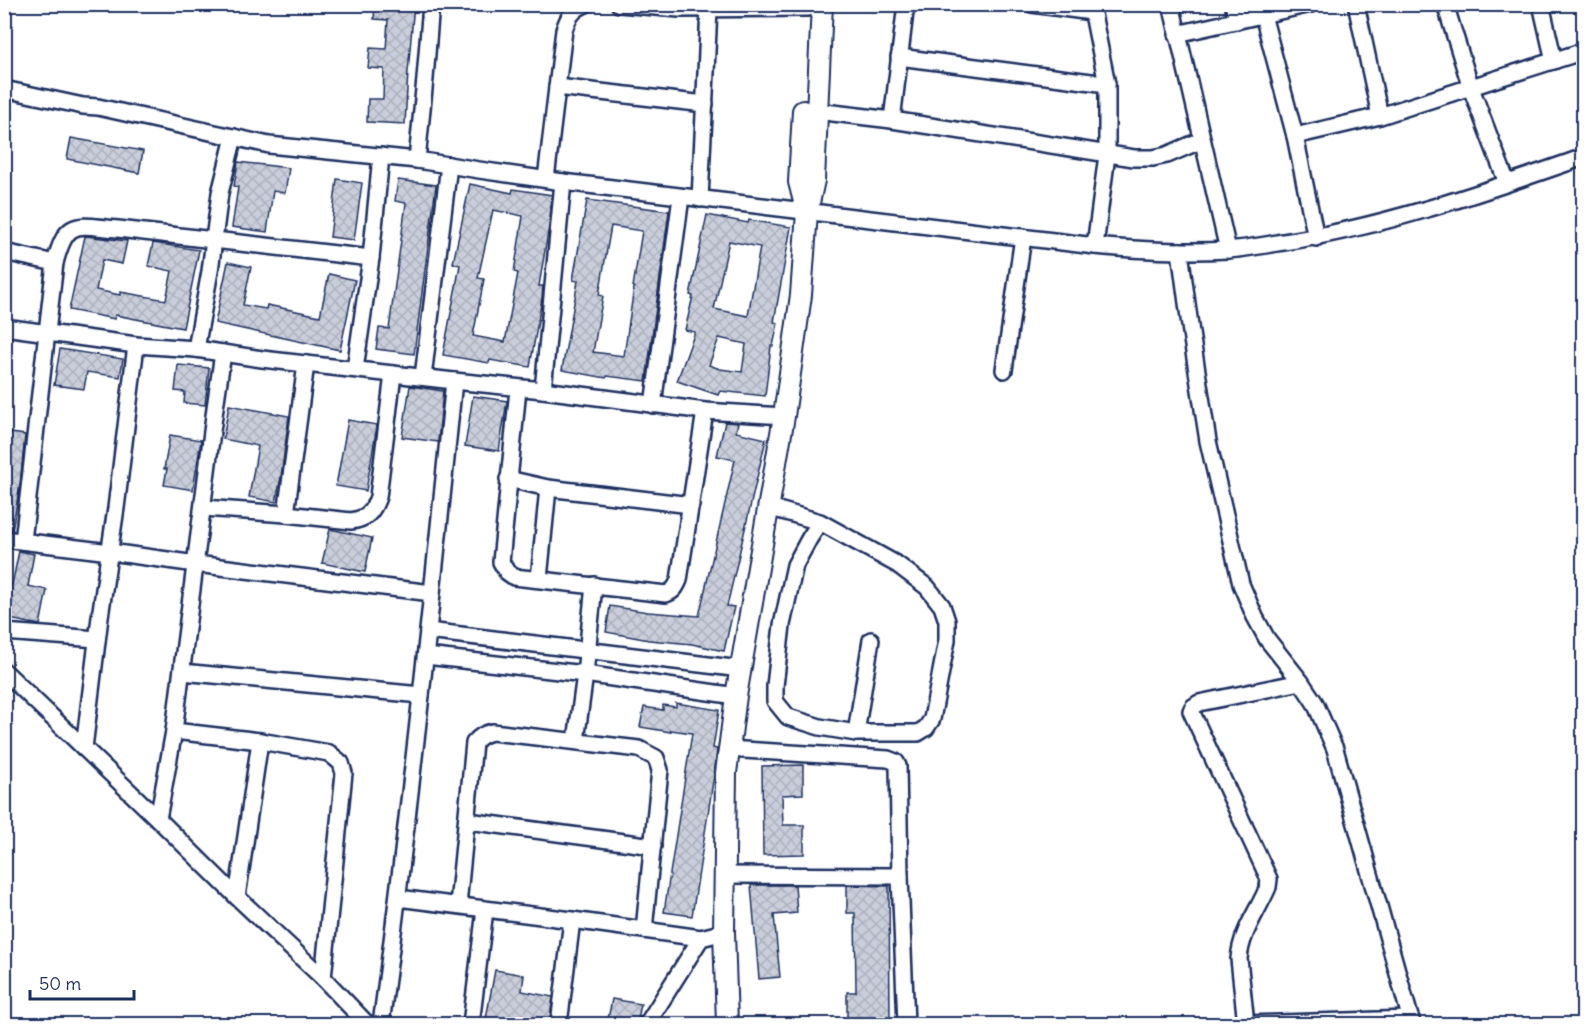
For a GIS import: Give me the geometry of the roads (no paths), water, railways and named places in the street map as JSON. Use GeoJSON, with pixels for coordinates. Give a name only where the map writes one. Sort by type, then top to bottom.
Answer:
{"type":"FeatureCollection","features":[{"type":"Feature","properties":{"kind":"main road"},"geometry":{"type":"LineString","coordinates":[[727,1024],[724,874],[728,749],[784,416],[801,295],[807,212],[814,180],[816,111],[813,6]]}},
{"type":"Feature","properties":{"kind":"main road"},"geometry":{"type":"LineString","coordinates":[[807,212],[799,182],[813,6]]}},
{"type":"Feature","properties":{"kind":"street"},"geometry":{"type":"LineString","coordinates":[[417,160],[431,4]]}},
{"type":"Feature","properties":{"kind":"street"},"geometry":{"type":"LineString","coordinates":[[546,180],[562,40],[566,23],[572,12],[586,4]]}},
{"type":"Feature","properties":{"kind":"street"},"geometry":{"type":"LineString","coordinates":[[892,120],[906,4]]}},
{"type":"Feature","properties":{"kind":"street"},"geometry":{"type":"LineString","coordinates":[[1032,4],[1091,8],[1107,84],[1107,154],[1095,246]]}},
{"type":"Feature","properties":{"kind":"street"},"geometry":{"type":"LineString","coordinates":[[1171,4],[1228,250]]}},
{"type":"Feature","properties":{"kind":"street"},"geometry":{"type":"LineString","coordinates":[[1233,4],[1237,21]]}},
{"type":"Feature","properties":{"kind":"street"},"geometry":{"type":"LineString","coordinates":[[1177,34],[1311,4]]}},
{"type":"Feature","properties":{"kind":"street"},"geometry":{"type":"LineString","coordinates":[[1356,4],[1380,116]]}},
{"type":"Feature","properties":{"kind":"street"},"geometry":{"type":"LineString","coordinates":[[1445,4],[1471,88],[1507,183]]}},
{"type":"Feature","properties":{"kind":"street"},"geometry":{"type":"LineString","coordinates":[[1541,4],[1554,61]]}},
{"type":"Feature","properties":{"kind":"street"},"geometry":{"type":"LineString","coordinates":[[622,5],[678,9],[813,6]]}},
{"type":"Feature","properties":{"kind":"street"},"geometry":{"type":"LineString","coordinates":[[700,199],[709,9]]}},
{"type":"Feature","properties":{"kind":"street"},"geometry":{"type":"LineString","coordinates":[[1263,15],[1295,136],[1316,238]]}},
{"type":"Feature","properties":{"kind":"street"},"geometry":{"type":"LineString","coordinates":[[1295,136],[1380,116],[1584,51]]}},
{"type":"Feature","properties":{"kind":"street"},"geometry":{"type":"LineString","coordinates":[[899,57],[1107,84]]}},
{"type":"Feature","properties":{"kind":"street"},"geometry":{"type":"LineString","coordinates":[[4,79],[36,97]]}},
{"type":"Feature","properties":{"kind":"street"},"geometry":{"type":"LineString","coordinates":[[557,87],[705,104]]}},
{"type":"Feature","properties":{"kind":"street"},"geometry":{"type":"LineString","coordinates":[[4,89],[36,97],[98,107],[269,145],[417,160],[546,180],[1095,246],[1180,251],[1228,250],[1316,238],[1416,212],[1584,156]]}},
{"type":"Feature","properties":{"kind":"street"},"geometry":{"type":"LineString","coordinates":[[816,111],[892,120],[1107,154],[1153,158],[1167,155],[1202,140]]}},
{"type":"Feature","properties":{"kind":"street"},"geometry":{"type":"LineString","coordinates":[[196,349],[220,193],[234,137]]}},
{"type":"Feature","properties":{"kind":"street"},"geometry":{"type":"LineString","coordinates":[[355,369],[371,258],[381,156]]}},
{"type":"Feature","properties":{"kind":"street"},"geometry":{"type":"LineString","coordinates":[[423,377],[449,165]]}},
{"type":"Feature","properties":{"kind":"street"},"geometry":{"type":"LineString","coordinates":[[543,390],[563,182]]}},
{"type":"Feature","properties":{"kind":"street"},"geometry":{"type":"LineString","coordinates":[[653,405],[681,197]]}},
{"type":"Feature","properties":{"kind":"street"},"geometry":{"type":"LineString","coordinates":[[22,541],[54,263],[65,235],[71,228],[118,229],[371,258]]}},
{"type":"Feature","properties":{"kind":"street"},"geometry":{"type":"LineString","coordinates":[[1004,370],[1023,237]]}},
{"type":"Feature","properties":{"kind":"street"},"geometry":{"type":"LineString","coordinates":[[1180,251],[1208,441],[1241,584],[1267,639],[1301,682],[1315,703],[1335,749],[1411,1022],[1245,1024],[1240,948],[1269,879],[1191,711],[1192,707],[1199,703],[1301,682]]}},
{"type":"Feature","properties":{"kind":"street"},"geometry":{"type":"LineString","coordinates":[[4,252],[54,263]]}},
{"type":"Feature","properties":{"kind":"street"},"geometry":{"type":"LineString","coordinates":[[4,327],[136,345],[196,349],[705,411],[784,416]]}},
{"type":"Feature","properties":{"kind":"street"},"geometry":{"type":"LineString","coordinates":[[84,748],[136,345]]}},
{"type":"Feature","properties":{"kind":"street"},"geometry":{"type":"LineString","coordinates":[[158,819],[174,731],[223,353]]}},
{"type":"Feature","properties":{"kind":"street"},"geometry":{"type":"LineString","coordinates":[[286,514],[306,364]]}},
{"type":"Feature","properties":{"kind":"street"},"geometry":{"type":"LineString","coordinates":[[203,508],[360,520],[373,510],[378,497],[393,374]]}},
{"type":"Feature","properties":{"kind":"street"},"geometry":{"type":"LineString","coordinates":[[381,1024],[426,656],[454,381]]}},
{"type":"Feature","properties":{"kind":"street"},"geometry":{"type":"LineString","coordinates":[[518,389],[501,562],[507,572],[514,577],[666,594],[672,592],[679,580],[705,411]]}},
{"type":"Feature","properties":{"kind":"street"},"geometry":{"type":"LineString","coordinates":[[508,479],[548,488],[691,505]]}},
{"type":"Feature","properties":{"kind":"street"},"geometry":{"type":"LineString","coordinates":[[539,579],[548,488]]}},
{"type":"Feature","properties":{"kind":"street"},"geometry":{"type":"LineString","coordinates":[[768,507],[820,522],[898,565],[927,587],[942,606],[947,621],[947,640],[933,719],[926,728],[918,733],[856,733],[820,727],[788,717],[775,701],[782,625],[795,565],[820,522]]}},
{"type":"Feature","properties":{"kind":"street"},"geometry":{"type":"LineString","coordinates":[[4,539],[432,593]]}},
{"type":"Feature","properties":{"kind":"street"},"geometry":{"type":"LineString","coordinates":[[576,741],[594,585]]}},
{"type":"Feature","properties":{"kind":"street"},"geometry":{"type":"LineString","coordinates":[[428,631],[741,669]]}},
{"type":"Feature","properties":{"kind":"street"},"geometry":{"type":"LineString","coordinates":[[4,632],[97,639]]}},
{"type":"Feature","properties":{"kind":"street"},"geometry":{"type":"LineString","coordinates":[[856,733],[870,640]]}},
{"type":"Feature","properties":{"kind":"street"},"geometry":{"type":"LineString","coordinates":[[426,656],[585,674],[736,696]]}},
{"type":"Feature","properties":{"kind":"street"},"geometry":{"type":"LineString","coordinates":[[4,671],[323,978],[367,1024]]}},
{"type":"Feature","properties":{"kind":"street"},"geometry":{"type":"LineString","coordinates":[[182,672],[421,695]]}},
{"type":"Feature","properties":{"kind":"street"},"geometry":{"type":"LineString","coordinates":[[174,731],[260,741],[329,753],[341,763],[344,773],[323,978]]}},
{"type":"Feature","properties":{"kind":"street"},"geometry":{"type":"LineString","coordinates":[[458,905],[474,743],[480,737],[492,732],[639,749],[656,758],[660,770],[644,930]]}},
{"type":"Feature","properties":{"kind":"street"},"geometry":{"type":"LineString","coordinates":[[237,897],[260,741]]}},
{"type":"Feature","properties":{"kind":"street"},"geometry":{"type":"LineString","coordinates":[[728,749],[888,759],[896,762],[898,766],[906,1024]]}},
{"type":"Feature","properties":{"kind":"street"},"geometry":{"type":"LineString","coordinates":[[468,821],[653,846]]}},
{"type":"Feature","properties":{"kind":"street"},"geometry":{"type":"LineString","coordinates":[[724,874],[900,876]]}},
{"type":"Feature","properties":{"kind":"street"},"geometry":{"type":"LineString","coordinates":[[398,898],[700,939],[724,932]]}},
{"type":"Feature","properties":{"kind":"street"},"geometry":{"type":"LineString","coordinates":[[471,1024],[485,910]]}},
{"type":"Feature","properties":{"kind":"street"},"geometry":{"type":"LineString","coordinates":[[559,1024],[573,920]]}},
{"type":"Feature","properties":{"kind":"street"},"geometry":{"type":"LineString","coordinates":[[647,1024],[700,939]]}}]}
